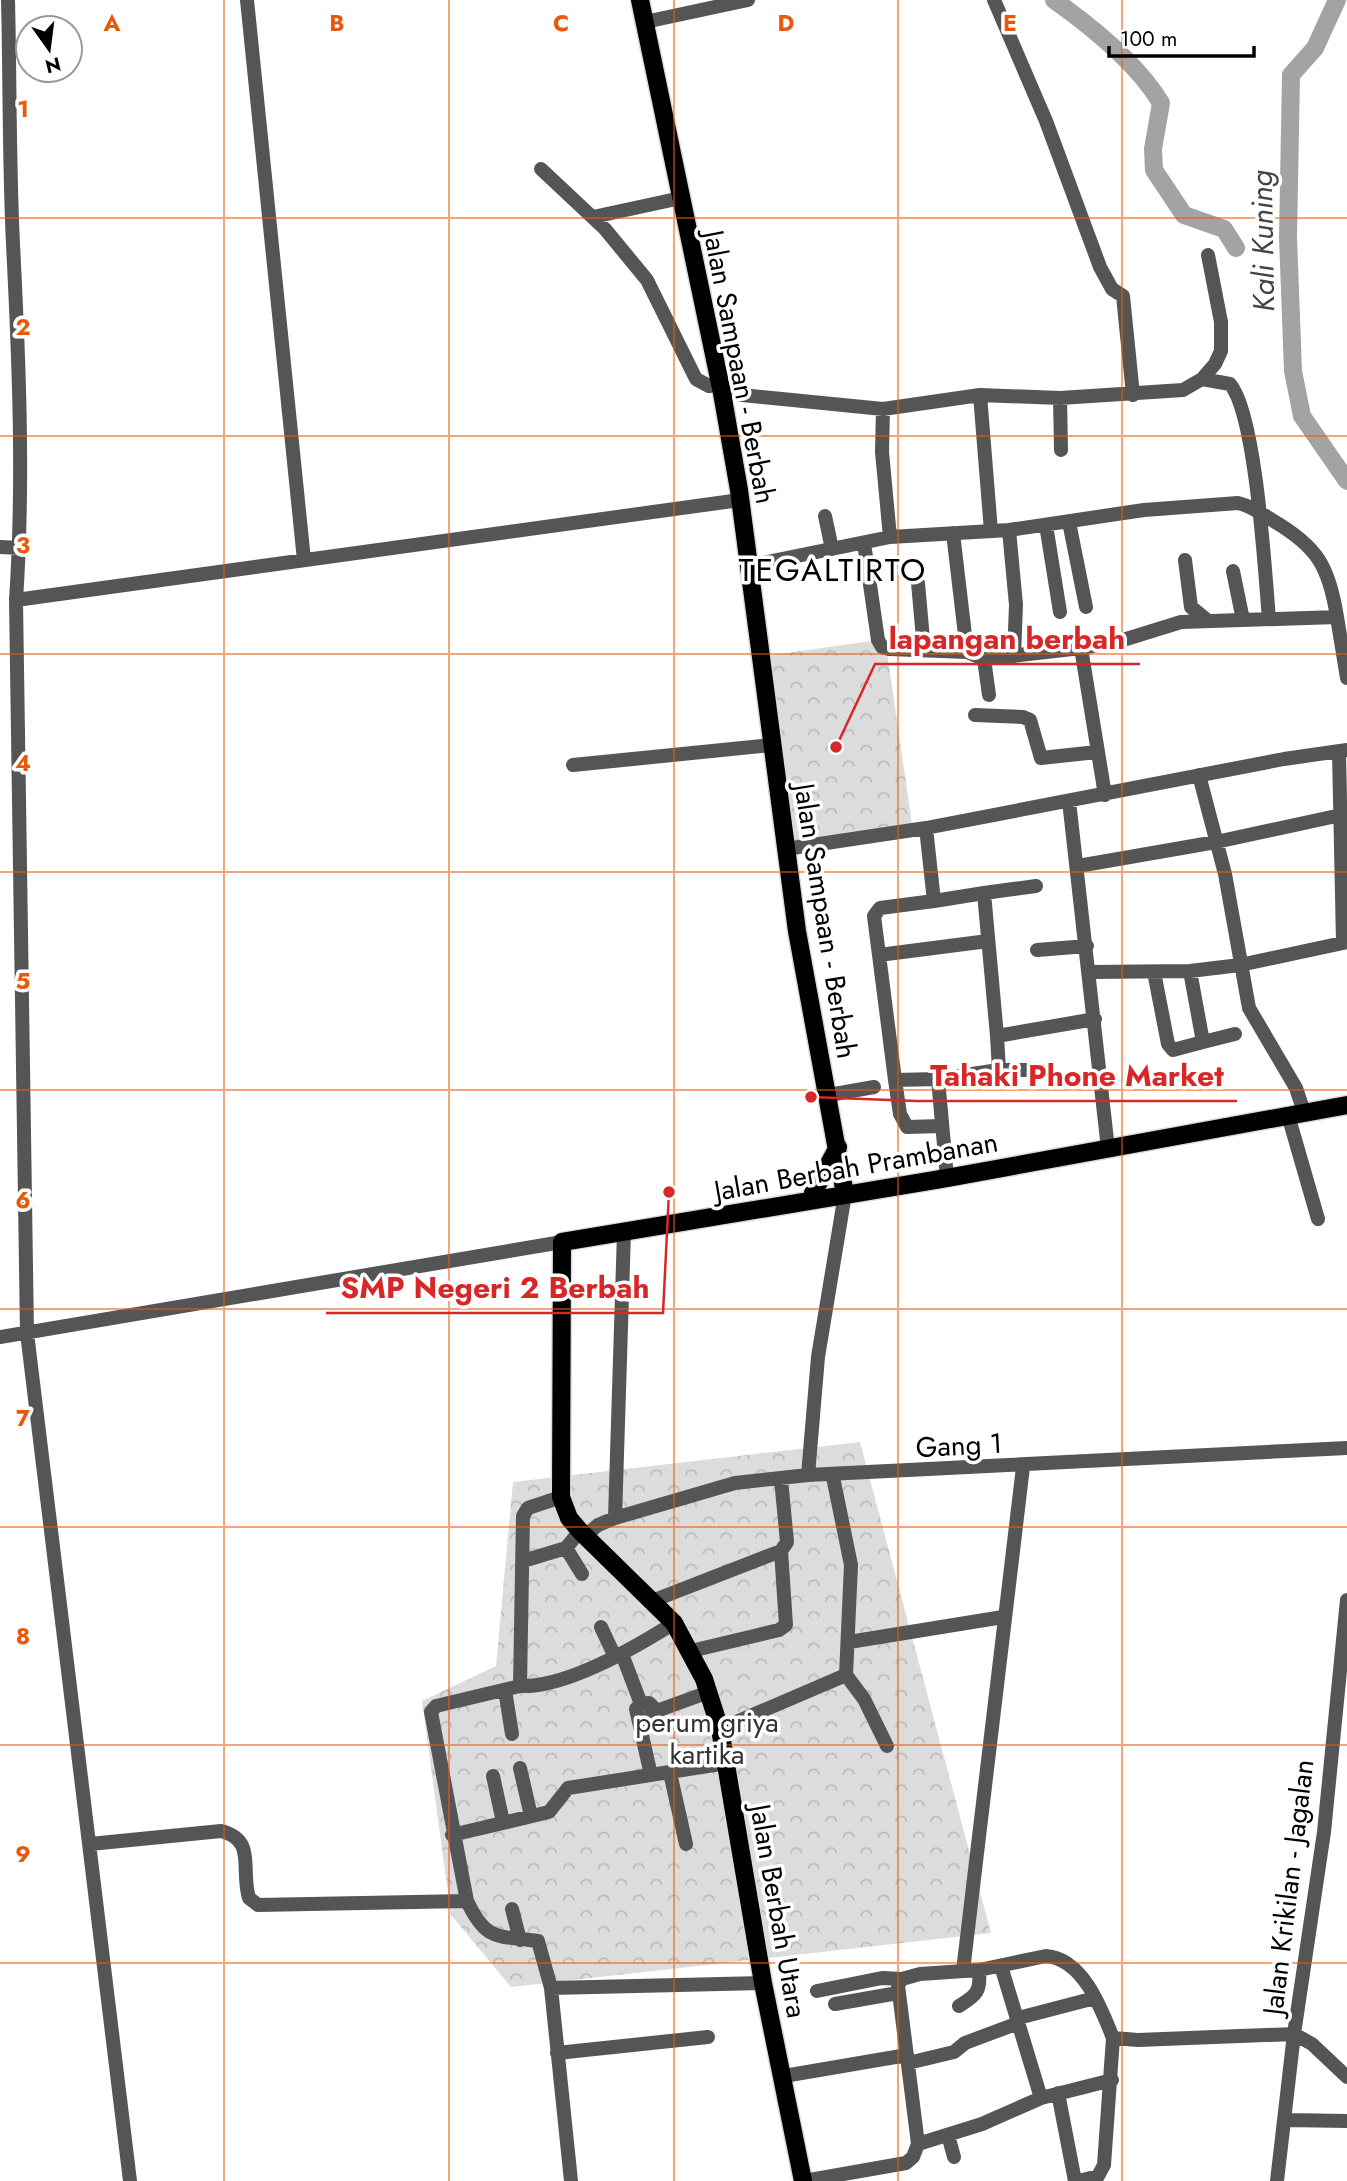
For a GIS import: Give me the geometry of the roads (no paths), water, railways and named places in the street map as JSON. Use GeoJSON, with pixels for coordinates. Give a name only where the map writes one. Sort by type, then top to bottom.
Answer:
{"type":"FeatureCollection","features":[{"type":"Feature","properties":{"kind":"main road","name":"Jalan Sampaan - Berbah"},"geometry":{"type":"LineString","coordinates":[[640,0],[721,388],[740,500],[805,980],[829,1095],[845,1194]]}},
{"type":"Feature","properties":{"kind":"main road","name":"Jalan Berbah Prambanan"},"geometry":{"type":"LineString","coordinates":[[562,1242],[947,1178],[1347,1105]]}},
{"type":"Feature","properties":{"kind":"main road"},"geometry":{"type":"LineString","coordinates":[[814,1198],[813,1192],[838,1147]]}},
{"type":"Feature","properties":{"kind":"main road","name":"Jalan Berbah Utara"},"geometry":{"type":"LineString","coordinates":[[562,1242],[562,1497],[569,1518],[582,1534],[674,1623],[691,1650],[709,1692],[720,1728],[764,1983],[803,2181]]}},
{"type":"Feature","properties":{"kind":"street"},"geometry":{"type":"LineString","coordinates":[[9,0],[13,244],[18,319],[20,548],[16,600],[27,1333],[130,2181]]}},
{"type":"Feature","properties":{"kind":"street"},"geometry":{"type":"LineString","coordinates":[[247,0],[304,560]]}},
{"type":"Feature","properties":{"kind":"street"},"geometry":{"type":"LineString","coordinates":[[645,22],[748,0]]}},
{"type":"Feature","properties":{"kind":"street"},"geometry":{"type":"LineString","coordinates":[[994,0],[1046,121],[1100,267],[1112,289],[1123,296],[1133,395]]}},
{"type":"Feature","properties":{"kind":"street"},"geometry":{"type":"LineString","coordinates":[[541,169],[593,217],[653,287],[696,379],[709,386],[721,388],[883,408],[980,395],[1060,398],[1183,390],[1202,379],[1215,364],[1222,336],[1208,255]]}},
{"type":"Feature","properties":{"kind":"street"},"geometry":{"type":"LineString","coordinates":[[593,217],[681,198]]}},
{"type":"Feature","properties":{"kind":"street"},"geometry":{"type":"LineString","coordinates":[[1202,379],[1230,384],[1236,392],[1261,513],[1269,619]]}},
{"type":"Feature","properties":{"kind":"street"},"geometry":{"type":"LineString","coordinates":[[980,395],[991,531]]}},
{"type":"Feature","properties":{"kind":"street"},"geometry":{"type":"LineString","coordinates":[[1060,398],[1061,450]]}},
{"type":"Feature","properties":{"kind":"street"},"geometry":{"type":"LineString","coordinates":[[883,408],[883,452],[890,537]]}},
{"type":"Feature","properties":{"kind":"street"},"geometry":{"type":"LineString","coordinates":[[16,600],[740,500]]}},
{"type":"Feature","properties":{"kind":"street"},"geometry":{"type":"LineString","coordinates":[[748,566],[890,537],[1009,530],[1209,504],[1238,503],[1292,532],[1319,555],[1332,587],[1346,671]]}},
{"type":"Feature","properties":{"kind":"street"},"geometry":{"type":"LineString","coordinates":[[825,516],[832,549]]}},
{"type":"Feature","properties":{"kind":"street"},"geometry":{"type":"LineString","coordinates":[[1069,522],[1086,607]]}},
{"type":"Feature","properties":{"kind":"street"},"geometry":{"type":"LineString","coordinates":[[1046,525],[1060,612]]}},
{"type":"Feature","properties":{"kind":"street"},"geometry":{"type":"LineString","coordinates":[[1009,530],[1016,605],[1014,656]]}},
{"type":"Feature","properties":{"kind":"street"},"geometry":{"type":"LineString","coordinates":[[953,533],[967,652]]}},
{"type":"Feature","properties":{"kind":"street"},"geometry":{"type":"LineString","coordinates":[[864,542],[878,640],[882,647],[889,649],[967,652],[985,659],[1081,648],[1123,640],[1165,625],[1337,617]]}},
{"type":"Feature","properties":{"kind":"street"},"geometry":{"type":"LineString","coordinates":[[0,547],[20,548]]}},
{"type":"Feature","properties":{"kind":"street"},"geometry":{"type":"LineString","coordinates":[[1185,559],[1191,607],[1208,621]]}},
{"type":"Feature","properties":{"kind":"street"},"geometry":{"type":"LineString","coordinates":[[1233,571],[1243,620]]}},
{"type":"Feature","properties":{"kind":"street"},"geometry":{"type":"LineString","coordinates":[[918,583],[925,650]]}},
{"type":"Feature","properties":{"kind":"street"},"geometry":{"type":"LineString","coordinates":[[1081,648],[1105,795]]}},
{"type":"Feature","properties":{"kind":"street"},"geometry":{"type":"LineString","coordinates":[[985,659],[989,695]]}},
{"type":"Feature","properties":{"kind":"street"},"geometry":{"type":"LineString","coordinates":[[975,715],[1023,717],[1030,720],[1041,758],[1097,751]]}},
{"type":"Feature","properties":{"kind":"street"},"geometry":{"type":"LineString","coordinates":[[573,765],[772,745]]}},
{"type":"Feature","properties":{"kind":"street"},"geometry":{"type":"LineString","coordinates":[[786,849],[926,828],[1199,775],[1343,751],[1341,815],[1344,832],[1345,942],[1240,965],[1191,971],[1091,972]]}},
{"type":"Feature","properties":{"kind":"street"},"geometry":{"type":"LineString","coordinates":[[1199,775],[1216,842],[1250,1008],[1296,1088],[1296,1114],[1318,1219]]}},
{"type":"Feature","properties":{"kind":"street"},"geometry":{"type":"LineString","coordinates":[[1069,801],[1091,972],[1108,1149]]}},
{"type":"Feature","properties":{"kind":"street"},"geometry":{"type":"LineString","coordinates":[[1078,866],[1216,842],[1341,815]]}},
{"type":"Feature","properties":{"kind":"street"},"geometry":{"type":"LineString","coordinates":[[926,828],[933,901]]}},
{"type":"Feature","properties":{"kind":"street"},"geometry":{"type":"LineString","coordinates":[[942,1126],[907,1126],[900,1114],[874,922],[876,910],[1035,886]]}},
{"type":"Feature","properties":{"kind":"street"},"geometry":{"type":"LineString","coordinates":[[984,893],[999,1070]]}},
{"type":"Feature","properties":{"kind":"street"},"geometry":{"type":"LineString","coordinates":[[879,956],[988,941]]}},
{"type":"Feature","properties":{"kind":"street"},"geometry":{"type":"LineString","coordinates":[[1037,950],[1087,946]]}},
{"type":"Feature","properties":{"kind":"street"},"geometry":{"type":"LineString","coordinates":[[1191,971],[1203,1042]]}},
{"type":"Feature","properties":{"kind":"street"},"geometry":{"type":"LineString","coordinates":[[1154,972],[1170,1048],[1173,1050],[1235,1034]]}},
{"type":"Feature","properties":{"kind":"street"},"geometry":{"type":"LineString","coordinates":[[997,1037],[1095,1019]]}},
{"type":"Feature","properties":{"kind":"street"},"geometry":{"type":"LineString","coordinates":[[895,1080],[938,1079],[999,1070],[1026,1070]]}},
{"type":"Feature","properties":{"kind":"street"},"geometry":{"type":"LineString","coordinates":[[938,1079],[947,1178]]}},
{"type":"Feature","properties":{"kind":"street"},"geometry":{"type":"LineString","coordinates":[[829,1095],[874,1087]]}},
{"type":"Feature","properties":{"kind":"street"},"geometry":{"type":"LineString","coordinates":[[808,1475],[818,1357],[845,1194]]}},
{"type":"Feature","properties":{"kind":"street"},"geometry":{"type":"LineString","coordinates":[[615,1518],[625,1232]]}},
{"type":"Feature","properties":{"kind":"street","name":"Jalan Berbah Prambanan"},"geometry":{"type":"LineString","coordinates":[[0,1337],[562,1242]]}},
{"type":"Feature","properties":{"kind":"street","name":"Gang 1"},"geometry":{"type":"LineString","coordinates":[[566,1548],[582,1534],[615,1518],[735,1483],[808,1475],[833,1477],[1347,1448]]}},
{"type":"Feature","properties":{"kind":"street"},"geometry":{"type":"LineString","coordinates":[[959,2006],[976,1995],[980,1987],[971,1971],[1023,1467]]}},
{"type":"Feature","properties":{"kind":"street"},"geometry":{"type":"LineString","coordinates":[[833,1477],[851,1565],[846,1675],[864,1699],[887,1746]]}},
{"type":"Feature","properties":{"kind":"street"},"geometry":{"type":"LineString","coordinates":[[652,1601],[781,1551],[787,1542],[781,1479]]}},
{"type":"Feature","properties":{"kind":"street"},"geometry":{"type":"LineString","coordinates":[[512,1734],[525,1512],[562,1497]]}},
{"type":"Feature","properties":{"kind":"street"},"geometry":{"type":"LineString","coordinates":[[523,1561],[566,1548],[582,1574]]}},
{"type":"Feature","properties":{"kind":"street"},"geometry":{"type":"LineString","coordinates":[[691,1650],[779,1630],[786,1625],[781,1551]]}},
{"type":"Feature","properties":{"kind":"street","name":"Jalan Krikilan - Jagalan"},"geometry":{"type":"LineString","coordinates":[[1277,2181],[1294,2034],[1324,1832],[1347,1600]]}},
{"type":"Feature","properties":{"kind":"street"},"geometry":{"type":"LineString","coordinates":[[849,1642],[1003,1617]]}},
{"type":"Feature","properties":{"kind":"street"},"geometry":{"type":"LineString","coordinates":[[571,2181],[551,1988],[540,1943],[506,1940],[476,1921],[467,1901],[452,1835],[432,1709],[513,1688],[549,1683],[618,1656],[674,1623]]}},
{"type":"Feature","properties":{"kind":"street"},"geometry":{"type":"LineString","coordinates":[[601,1627],[618,1656],[640,1710],[651,1775]]}},
{"type":"Feature","properties":{"kind":"street"},"geometry":{"type":"LineString","coordinates":[[720,1728],[846,1675]]}},
{"type":"Feature","properties":{"kind":"street"},"geometry":{"type":"LineString","coordinates":[[640,1710],[657,1711],[709,1692]]}},
{"type":"Feature","properties":{"kind":"street"},"geometry":{"type":"LineString","coordinates":[[1331,1744],[1347,1744]]}},
{"type":"Feature","properties":{"kind":"street"},"geometry":{"type":"LineString","coordinates":[[452,1835],[555,1808],[568,1788],[726,1763]]}},
{"type":"Feature","properties":{"kind":"street"},"geometry":{"type":"LineString","coordinates":[[520,1768],[531,1816]]}},
{"type":"Feature","properties":{"kind":"street"},"geometry":{"type":"LineString","coordinates":[[670,1773],[686,1843]]}},
{"type":"Feature","properties":{"kind":"street"},"geometry":{"type":"LineString","coordinates":[[494,1776],[503,1822]]}},
{"type":"Feature","properties":{"kind":"street"},"geometry":{"type":"LineString","coordinates":[[90,1844],[221,1831],[236,1835],[244,1844],[249,1898],[258,1905],[467,1901]]}},
{"type":"Feature","properties":{"kind":"street"},"geometry":{"type":"LineString","coordinates":[[512,1909],[520,1940]]}},
{"type":"Feature","properties":{"kind":"street"},"geometry":{"type":"LineString","coordinates":[[835,2004],[900,1986],[920,1974],[971,1971],[1046,1956],[1057,1957],[1077,1973],[1095,1998],[1113,2038],[1104,2165],[1098,2176],[1077,2181],[1058,2093]]}},
{"type":"Feature","properties":{"kind":"street"},"geometry":{"type":"LineString","coordinates":[[1001,1966],[1041,2098]]}},
{"type":"Feature","properties":{"kind":"street"},"geometry":{"type":"LineString","coordinates":[[817,1991],[882,1978],[900,1986]]}},
{"type":"Feature","properties":{"kind":"street"},"geometry":{"type":"LineString","coordinates":[[551,1988],[764,1983]]}},
{"type":"Feature","properties":{"kind":"street"},"geometry":{"type":"LineString","coordinates":[[803,2181],[906,2163],[913,2157],[918,2144],[900,1986]]}},
{"type":"Feature","properties":{"kind":"street"},"geometry":{"type":"LineString","coordinates":[[784,2076],[954,2052],[965,2043],[1018,2022],[1022,2017],[1095,1998]]}},
{"type":"Feature","properties":{"kind":"street"},"geometry":{"type":"LineString","coordinates":[[1113,2038],[1138,2040],[1294,2034],[1312,2044],[1347,2077]]}},
{"type":"Feature","properties":{"kind":"street"},"geometry":{"type":"LineString","coordinates":[[557,2053],[708,2037]]}},
{"type":"Feature","properties":{"kind":"street"},"geometry":{"type":"LineString","coordinates":[[918,2144],[982,2124],[1041,2098],[1112,2080]]}},
{"type":"Feature","properties":{"kind":"street"},"geometry":{"type":"LineString","coordinates":[[1285,2120],[1347,2121]]}},
{"type":"Feature","properties":{"kind":"street"},"geometry":{"type":"LineString","coordinates":[[948,2135],[954,2157]]}},
{"type":"Feature","properties":{"kind":"waterway"},"geometry":{"type":"LineString","coordinates":[[1054,0],[1113,47],[1151,88],[1161,103],[1153,149],[1154,170],[1184,215],[1224,229],[1236,248]]}},
{"type":"Feature","properties":{"kind":"waterway","name":"Kali Kuning"},"geometry":{"type":"LineString","coordinates":[[1337,0],[1315,48],[1291,75],[1288,237],[1293,371],[1302,416],[1347,481]]}},
{"type":"Feature","properties":{"kind":"place","name":"lapangan berbah"},"geometry":{"type":"Point","coordinates":[836,747]}},
{"type":"Feature","properties":{"kind":"place","name":"Tahaki Phone Market"},"geometry":{"type":"Point","coordinates":[811,1097]}},
{"type":"Feature","properties":{"kind":"place","name":"SMP Negeri 2 Berbah"},"geometry":{"type":"Point","coordinates":[669,1192]}},
{"type":"Feature","properties":{"kind":"district","name":"TEGALTIRTO"},"geometry":{"type":"Point","coordinates":[833,570]}},
{"type":"Feature","properties":{"kind":"park label","name":"perum griya kartika"},"geometry":{"type":"Point","coordinates":[707,1738]}}]}
